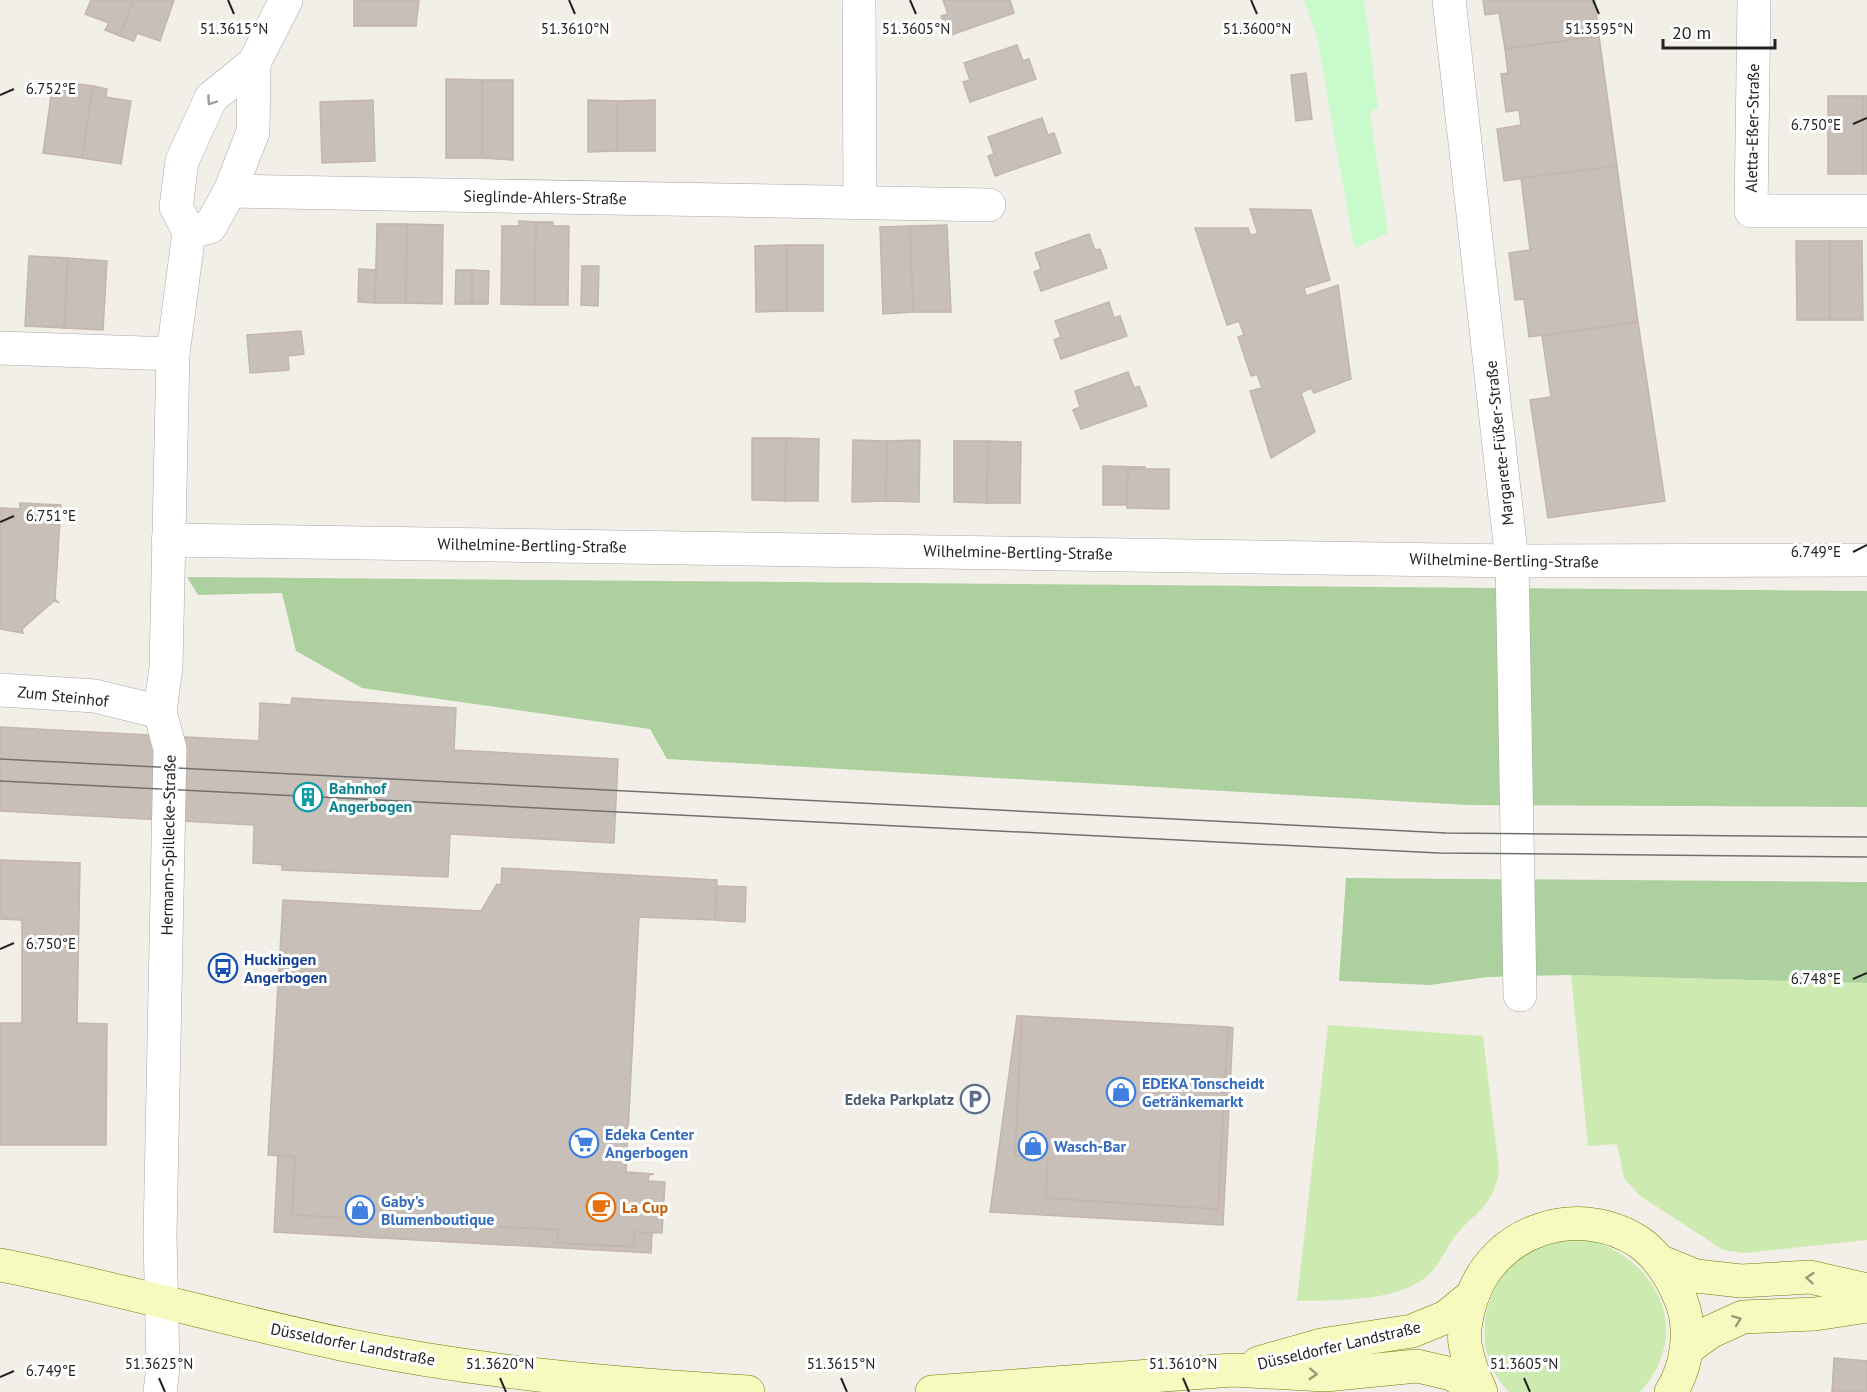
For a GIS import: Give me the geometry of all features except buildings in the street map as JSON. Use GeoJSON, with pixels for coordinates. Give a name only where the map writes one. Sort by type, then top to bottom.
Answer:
{"type":"FeatureCollection","features":[{"type":"Feature","properties":{"kind":"main road"},"geometry":{"type":"LineString","coordinates":[[1480,1392],[1470,1369],[1465,1343],[1467,1314],[1473,1295],[1490,1264],[1510,1244],[1535,1230],[1563,1224],[1589,1224],[1615,1230],[1639,1242],[1659,1261],[1674,1283],[1684,1308],[1687,1349],[1682,1369],[1671,1392]]}},
{"type":"Feature","properties":{"kind":"main road"},"geometry":{"type":"LineString","coordinates":[[1659,1261],[1696,1276],[1741,1281],[1810,1277],[1867,1290]]}},
{"type":"Feature","properties":{"kind":"main road","name":"Düsseldorfer Landstraße"},"geometry":{"type":"LineString","coordinates":[[0,1265],[342,1344],[425,1359],[527,1375],[748,1392]]}},
{"type":"Feature","properties":{"kind":"main road","name":"Düsseldorfer Landstraße"},"geometry":{"type":"LineString","coordinates":[[1233,1370],[1321,1345],[1413,1330],[1446,1317],[1473,1295]]}},
{"type":"Feature","properties":{"kind":"main road"},"geometry":{"type":"LineString","coordinates":[[1687,1349],[1710,1332],[1743,1317],[1815,1314],[1867,1306]]}},
{"type":"Feature","properties":{"kind":"main road","name":"Düsseldorfer Landstraße"},"geometry":{"type":"LineString","coordinates":[[932,1392],[982,1391],[1233,1370],[1325,1375],[1417,1366],[1452,1374],[1480,1392]]}},
{"type":"Feature","properties":{"kind":"street"},"geometry":{"type":"LineString","coordinates":[[254,63],[253,132],[230,191],[210,227],[189,232],[176,207],[182,161],[211,98],[254,63],[286,0]]}},
{"type":"Feature","properties":{"kind":"street"},"geometry":{"type":"LineString","coordinates":[[859,0],[860,202]]}},
{"type":"Feature","properties":{"kind":"street","name":"Margarete-Füßer-Straße"},"geometry":{"type":"LineString","coordinates":[[1449,0],[1512,561],[1520,995]]}},
{"type":"Feature","properties":{"kind":"street","name":"Aletta-Eßer-Straße"},"geometry":{"type":"LineString","coordinates":[[1754,0],[1751,211],[1867,211]]}},
{"type":"Feature","properties":{"kind":"street","name":"Sieglinde-Ahlers-Straße"},"geometry":{"type":"LineString","coordinates":[[230,191],[988,205]]}},
{"type":"Feature","properties":{"kind":"street","name":"Hermann-Spillecke-Straße"},"geometry":{"type":"LineString","coordinates":[[160,1392],[162,1302],[160,1236],[170,749],[160,712],[166,667],[173,354],[189,232]]}},
{"type":"Feature","properties":{"kind":"street"},"geometry":{"type":"LineString","coordinates":[[0,348],[173,354]]}},
{"type":"Feature","properties":{"kind":"street","name":"Wilhelmine-Bertling-Straße"},"geometry":{"type":"LineString","coordinates":[[168,540],[1512,561],[1867,560]]}},
{"type":"Feature","properties":{"kind":"street","name":"Zum Steinhof"},"geometry":{"type":"LineString","coordinates":[[0,690],[95,696],[160,712]]}},
{"type":"Feature","properties":{"kind":"green space"},"geometry":{"type":"Polygon","coordinates":[[[1304,0],[1364,0],[1378,107],[1370,113],[1388,233],[1354,248],[1317,37],[1304,0]]]}},
{"type":"Feature","properties":{"kind":"green space"},"geometry":{"type":"Polygon","coordinates":[[[187,577],[1867,591],[1867,807],[1468,805],[667,759],[650,729],[362,688],[296,651],[282,593],[198,595],[187,577]]]}},
{"type":"Feature","properties":{"kind":"green space"},"geometry":{"type":"Polygon","coordinates":[[[1346,878],[1867,882],[1867,983],[1571,975],[1487,977],[1430,985],[1339,981],[1346,878]]]}},
{"type":"Feature","properties":{"kind":"green space"},"geometry":{"type":"Polygon","coordinates":[[[1571,975],[1867,983],[1867,1240],[1744,1253],[1723,1250],[1639,1195],[1624,1178],[1617,1144],[1588,1146],[1571,975]]]}},
{"type":"Feature","properties":{"kind":"green space"},"geometry":{"type":"Polygon","coordinates":[[[1328,1025],[1483,1036],[1499,1170],[1494,1190],[1486,1204],[1460,1230],[1438,1264],[1422,1280],[1389,1294],[1351,1299],[1297,1301],[1328,1025]]]}},
{"type":"Feature","properties":{"kind":"green space"},"geometry":{"type":"Polygon","coordinates":[[[1583,1239],[1609,1248],[1631,1261],[1648,1279],[1660,1299],[1666,1321],[1665,1345],[1656,1369],[1640,1392],[1509,1392],[1497,1377],[1489,1359],[1485,1341],[1485,1322],[1496,1285],[1507,1269],[1528,1251],[1550,1243],[1583,1239]]]}},
{"type":"Feature","properties":{"kind":"tram line"},"geometry":{"type":"LineString","coordinates":[[0,759],[1446,833],[1867,837]]}},
{"type":"Feature","properties":{"kind":"tram line"},"geometry":{"type":"LineString","coordinates":[[0,781],[1439,853],[1867,857]]}},
{"type":"Feature","properties":{"kind":"place","name":"Bahnhof Angerbogen"},"geometry":{"type":"Point","coordinates":[308,797]}},
{"type":"Feature","properties":{"kind":"place","name":"Huckingen Angerbogen"},"geometry":{"type":"Point","coordinates":[223,968]}},
{"type":"Feature","properties":{"kind":"place","name":"EDEKA Tonscheidt Getränkemarkt"},"geometry":{"type":"Point","coordinates":[1121,1092]}},
{"type":"Feature","properties":{"kind":"place","name":"Edeka Parkplatz"},"geometry":{"type":"Point","coordinates":[975,1099]}},
{"type":"Feature","properties":{"kind":"place","name":"Edeka Center Angerbogen"},"geometry":{"type":"Point","coordinates":[584,1143]}},
{"type":"Feature","properties":{"kind":"place","name":"Wasch-Bar"},"geometry":{"type":"Point","coordinates":[1033,1146]}},
{"type":"Feature","properties":{"kind":"place","name":"La Cup"},"geometry":{"type":"Point","coordinates":[601,1207]}},
{"type":"Feature","properties":{"kind":"place","name":"Gaby's Blumenboutique"},"geometry":{"type":"Point","coordinates":[360,1210]}}]}
